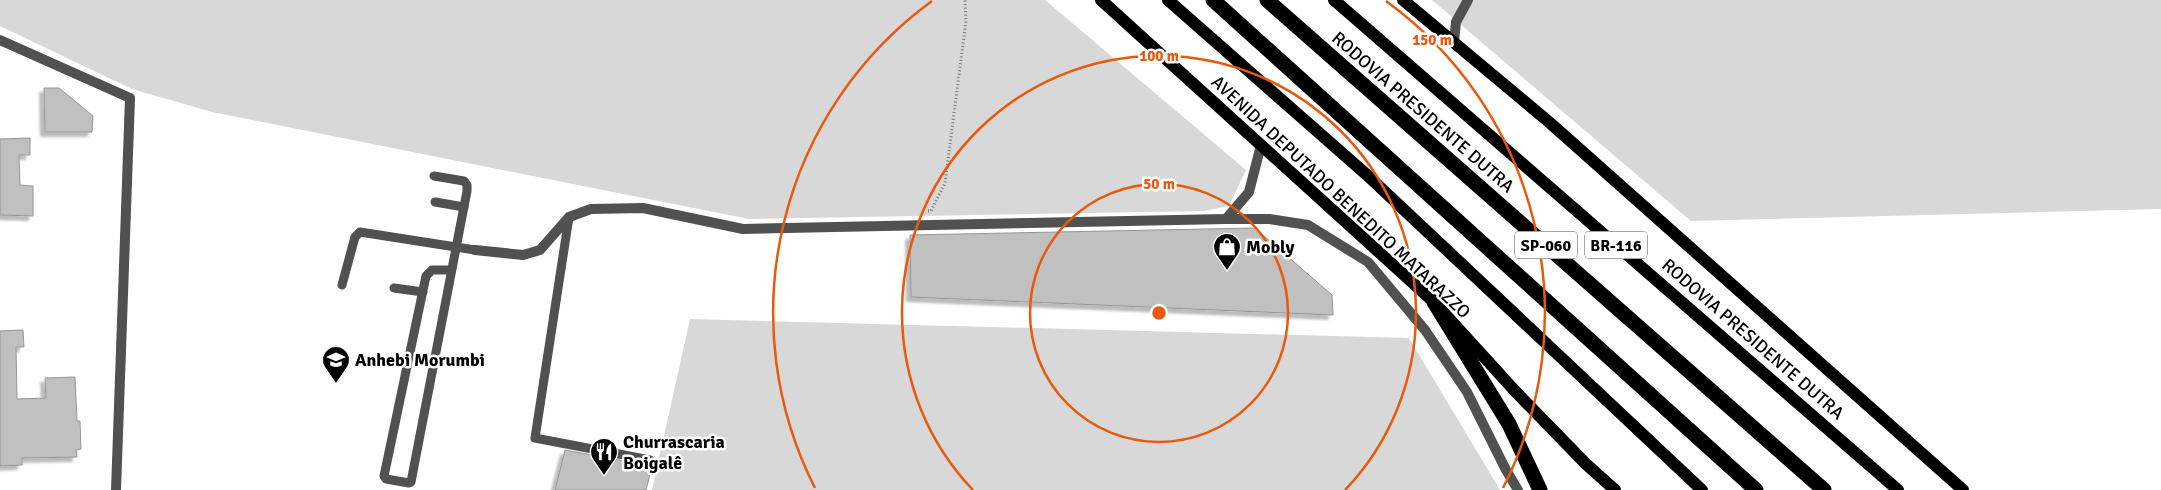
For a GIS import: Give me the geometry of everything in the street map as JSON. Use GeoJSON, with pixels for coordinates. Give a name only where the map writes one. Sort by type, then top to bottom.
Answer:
{"type":"FeatureCollection","features":[{"type":"Feature","properties":{"kind":"highway","name":"SP-060"},"geometry":{"type":"LineString","coordinates":[[1213,0],[1756,490]]}},
{"type":"Feature","properties":{"kind":"highway","name":"RODOVIA PRESIDENTE DUTRA"},"geometry":{"type":"LineString","coordinates":[[1268,0],[1824,490]]}},
{"type":"Feature","properties":{"kind":"highway"},"geometry":{"type":"LineString","coordinates":[[1434,302],[1509,424],[1540,490]]}},
{"type":"Feature","properties":{"kind":"main road","name":"AVENIDA DEPUTADO BENEDITO MATARAZZO"},"geometry":{"type":"LineString","coordinates":[[1101,0],[1434,302],[1515,391],[1586,464],[1615,490]]}},
{"type":"Feature","properties":{"kind":"main road"},"geometry":{"type":"LineString","coordinates":[[1168,0],[1366,175],[1702,490]]}},
{"type":"Feature","properties":{"kind":"main road","name":"RODOVIA PRESIDENTE DUTRA"},"geometry":{"type":"LineString","coordinates":[[1334,0],[1898,490]]}},
{"type":"Feature","properties":{"kind":"main road"},"geometry":{"type":"LineString","coordinates":[[1403,0],[1549,122],[1964,490]]}},
{"type":"Feature","properties":{"kind":"street"},"geometry":{"type":"LineString","coordinates":[[1454,42],[1456,22],[1468,0]]}},
{"type":"Feature","properties":{"kind":"street"},"geometry":{"type":"LineString","coordinates":[[0,40],[130,98],[116,490]]}},
{"type":"Feature","properties":{"kind":"street"},"geometry":{"type":"LineString","coordinates":[[1226,219],[1249,192],[1261,145]]}},
{"type":"Feature","properties":{"kind":"street"},"geometry":{"type":"LineString","coordinates":[[475,250],[523,255],[540,250],[569,217],[591,208],[643,208],[743,229],[1226,219],[1269,219],[1308,225],[1368,262],[1425,330],[1467,392],[1518,490]]}},
{"type":"Feature","properties":{"kind":"lane"},"geometry":{"type":"LineString","coordinates":[[434,176],[464,181],[467,185],[464,207],[450,270],[411,482],[386,479],[384,476],[426,276],[432,270],[450,270]]}},
{"type":"Feature","properties":{"kind":"lane"},"geometry":{"type":"LineString","coordinates":[[435,202],[464,207]]}},
{"type":"Feature","properties":{"kind":"lane"},"geometry":{"type":"LineString","coordinates":[[569,217],[535,438],[650,460]]}},
{"type":"Feature","properties":{"kind":"lane"},"geometry":{"type":"LineString","coordinates":[[342,285],[355,237],[360,232],[475,250]]}},
{"type":"Feature","properties":{"kind":"lane"},"geometry":{"type":"LineString","coordinates":[[394,288],[423,292]]}},
{"type":"Feature","properties":{"kind":"path"},"geometry":{"type":"LineString","coordinates":[[923,212],[931,211],[945,183],[966,21],[965,0]]}},
{"type":"Feature","properties":{"kind":"shaded area"},"geometry":{"type":"Polygon","coordinates":[[[0,0],[1045,0],[1246,170],[1229,206],[1204,211],[749,219],[212,112],[132,89],[0,26],[0,0]]]}},
{"type":"Feature","properties":{"kind":"shaded area"},"geometry":{"type":"Polygon","coordinates":[[[1432,0],[2161,0],[2161,209],[1691,221],[1432,0]]]}},
{"type":"Feature","properties":{"kind":"shaded area"},"geometry":{"type":"Polygon","coordinates":[[[690,319],[1409,338],[1500,490],[652,490],[690,319]]]}},
{"type":"Feature","properties":{"kind":"building"},"geometry":{"type":"Polygon","coordinates":[[[44,88],[59,88],[93,116],[92,132],[45,132],[44,88]]]}},
{"type":"Feature","properties":{"kind":"building"},"geometry":{"type":"Polygon","coordinates":[[[30,138],[30,155],[19,155],[20,185],[33,186],[33,216],[0,215],[0,139],[30,138]]]}},
{"type":"Feature","properties":{"kind":"building"},"geometry":{"type":"Polygon","coordinates":[[[1255,228],[1332,295],[1333,315],[911,297],[910,235],[1255,228]]]}},
{"type":"Feature","properties":{"kind":"building"},"geometry":{"type":"Polygon","coordinates":[[[23,330],[24,347],[16,347],[17,399],[46,398],[45,378],[75,377],[77,421],[80,421],[81,449],[76,450],[77,457],[22,458],[22,465],[0,466],[0,331],[23,330]]]}},
{"type":"Feature","properties":{"kind":"building","name":"Churrascaria Boigalê"},"geometry":{"type":"Polygon","coordinates":[[[565,450],[652,466],[646,490],[555,490],[565,450]]]}},
{"type":"Feature","properties":{"kind":"place","name":"Mobly"},"geometry":{"type":"Point","coordinates":[1227,271]}},
{"type":"Feature","properties":{"kind":"place","name":"Anhebi Morumbi"},"geometry":{"type":"Point","coordinates":[336,384]}},
{"type":"Feature","properties":{"kind":"place","name":"Churrascaria Boigalê"},"geometry":{"type":"Point","coordinates":[604,476]}}]}
